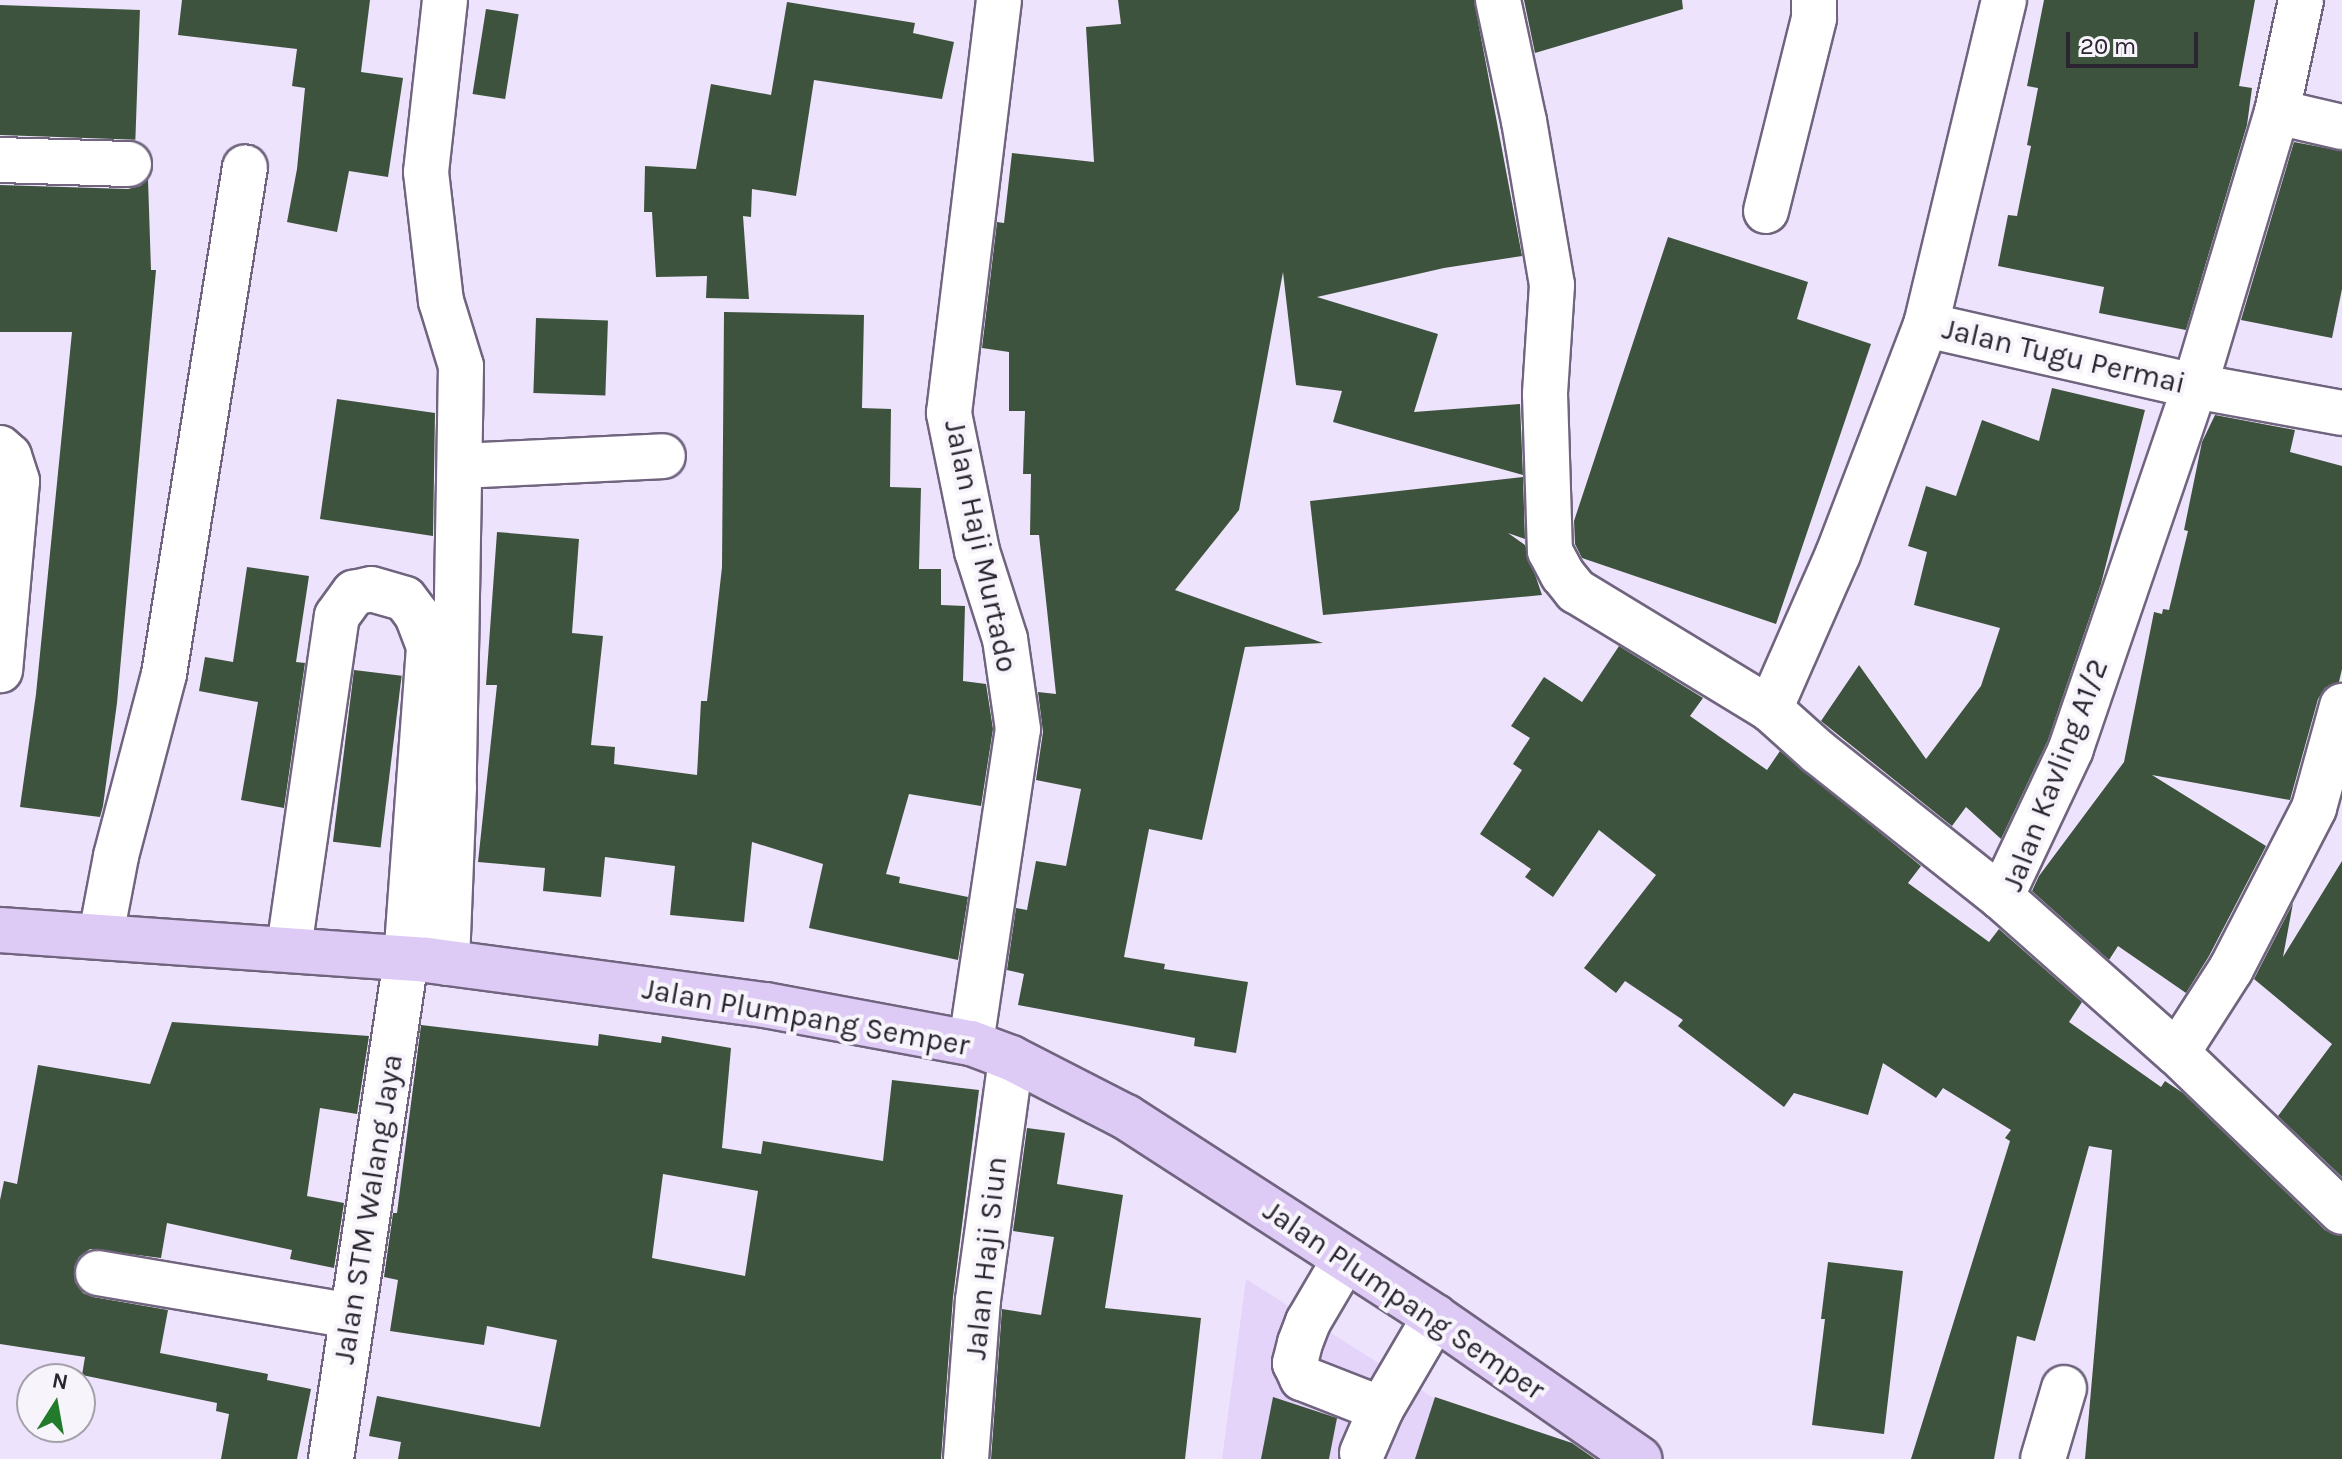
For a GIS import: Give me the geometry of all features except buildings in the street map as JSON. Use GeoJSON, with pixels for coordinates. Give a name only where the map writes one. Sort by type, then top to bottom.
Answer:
{"type":"FeatureCollection","features":[{"type":"Feature","properties":{"kind":"main road","name":"Jalan Plumpang Semper"},"geometry":{"type":"LineString","coordinates":[[1,935],[101,935],[426,961],[765,1005],[991,1050],[1126,1117],[1435,1317],[1639,1459]]}},
{"type":"Feature","properties":{"kind":"street"},"geometry":{"type":"LineString","coordinates":[[426,961],[462,466],[461,366],[441,301],[426,172],[445,0]]}},
{"type":"Feature","properties":{"kind":"street","name":"Jalan Haji Murtado"},"geometry":{"type":"LineString","coordinates":[[991,1050],[1018,729],[1005,639],[977,551],[949,413],[999,0]]}},
{"type":"Feature","properties":{"kind":"street"},"geometry":{"type":"LineString","coordinates":[[1498,0],[1524,121],[1552,285],[1545,394],[1550,551],[1563,575],[1576,591],[1770,709],[1818,752],[2001,897]]}},
{"type":"Feature","properties":{"kind":"street"},"geometry":{"type":"LineString","coordinates":[[1766,211],[1814,18],[1814,0]]}},
{"type":"Feature","properties":{"kind":"street","name":"Jalan Tugu Permai"},"geometry":{"type":"LineString","coordinates":[[2004,0],[1926,325],[2195,386],[2342,413]]}},
{"type":"Feature","properties":{"kind":"street","name":"Jalan Kavling A1/2"},"geometry":{"type":"LineString","coordinates":[[2301,0],[2277,112],[2195,386],[2071,749],[2001,897],[2177,1053],[2342,1212]]}},
{"type":"Feature","properties":{"kind":"street"},"geometry":{"type":"LineString","coordinates":[[2277,112],[2342,127]]}},
{"type":"Feature","properties":{"kind":"street"},"geometry":{"type":"LineString","coordinates":[[0,160],[129,164]]}},
{"type":"Feature","properties":{"kind":"street"},"geometry":{"type":"LineString","coordinates":[[101,935],[116,856],[164,674],[245,167]]}},
{"type":"Feature","properties":{"kind":"street"},"geometry":{"type":"LineString","coordinates":[[1770,709],[1838,554],[1926,325]]}},
{"type":"Feature","properties":{"kind":"street"},"geometry":{"type":"LineString","coordinates":[[0,448],[9,456],[17,481],[0,670]]}},
{"type":"Feature","properties":{"kind":"street"},"geometry":{"type":"LineString","coordinates":[[462,466],[663,456]]}},
{"type":"Feature","properties":{"kind":"street"},"geometry":{"type":"LineString","coordinates":[[289,948],[332,639],[344,604],[354,593],[371,589],[405,599],[417,615],[429,647],[426,961]]}},
{"type":"Feature","properties":{"kind":"street"},"geometry":{"type":"LineString","coordinates":[[2177,1053],[2231,969],[2314,808],[2342,706]]}},
{"type":"Feature","properties":{"kind":"street","name":"Jalan STM Walang Jaya"},"geometry":{"type":"LineString","coordinates":[[331,1459],[352,1316],[426,961]]}},
{"type":"Feature","properties":{"kind":"street","name":"Jalan Haji Siun"},"geometry":{"type":"LineString","coordinates":[[966,1459],[991,1050]]}},
{"type":"Feature","properties":{"kind":"street"},"geometry":{"type":"LineString","coordinates":[[1345,1259],[1308,1322],[1295,1363],[1302,1378],[1381,1409]]}},
{"type":"Feature","properties":{"kind":"street"},"geometry":{"type":"LineString","coordinates":[[98,1273],[352,1316]]}},
{"type":"Feature","properties":{"kind":"street"},"geometry":{"type":"LineString","coordinates":[[1362,1453],[1381,1409],[1435,1317]]}},
{"type":"Feature","properties":{"kind":"street"},"geometry":{"type":"LineString","coordinates":[[2043,1459],[2064,1388]]}},
{"type":"Feature","properties":{"kind":"shaded area"},"geometry":{"type":"Polygon","coordinates":[[[1246,1279],[1530,1459],[1222,1459],[1246,1279]]]}}]}
